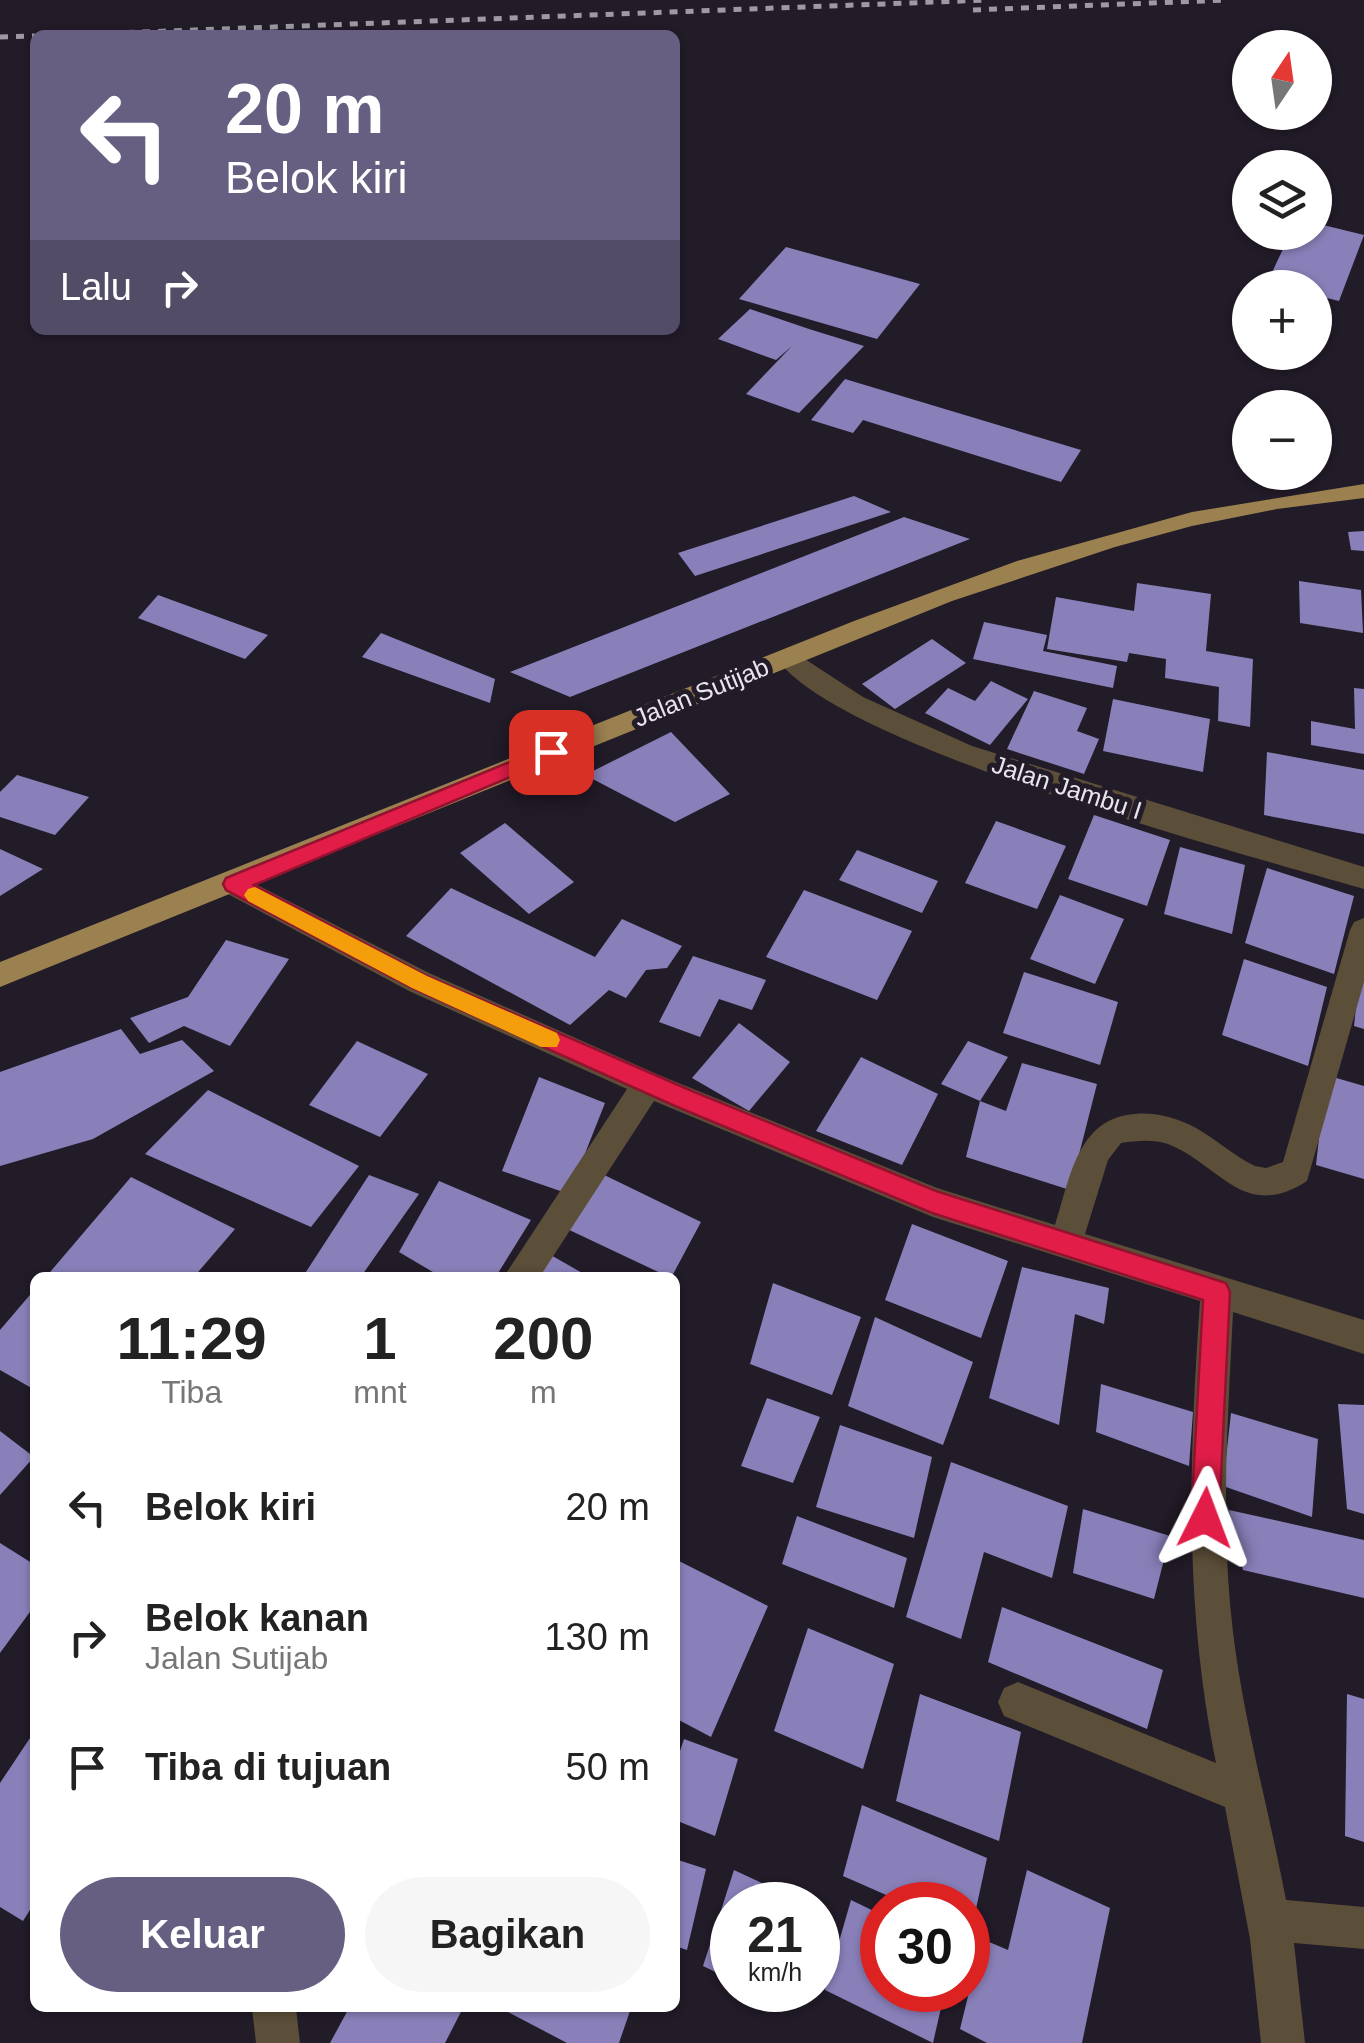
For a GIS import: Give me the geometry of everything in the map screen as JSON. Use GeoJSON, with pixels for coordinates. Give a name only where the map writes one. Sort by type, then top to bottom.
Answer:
{"type":"FeatureCollection","features":[{"type":"Feature","properties":{"kind":"main road","name":"Jalan Sutijab"},"geometry":{"type":"LineString","coordinates":[[0,975],[234,884],[962,586],[1174,521],[1364,490]]}},
{"type":"Feature","properties":{"kind":"street","name":"Jalan Jambu I"},"geometry":{"type":"LineString","coordinates":[[788,656],[826,689],[868,714],[962,754],[1364,878]]}},
{"type":"Feature","properties":{"kind":"street"},"geometry":{"type":"LineString","coordinates":[[234,884],[420,982],[648,1084],[932,1202],[1364,1337]]}},
{"type":"Feature","properties":{"kind":"street"},"geometry":{"type":"LineString","coordinates":[[1065,1244],[1094,1153],[1111,1132],[1155,1128],[1178,1134],[1258,1183],[1286,1180],[1296,1171],[1364,930]]}},
{"type":"Feature","properties":{"kind":"street"},"geometry":{"type":"LineString","coordinates":[[524,1272],[648,1084]]}},
{"type":"Feature","properties":{"kind":"street"},"geometry":{"type":"LineString","coordinates":[[1217,1292],[1205,1518],[1214,1634],[1271,1920],[1283,2043]]}},
{"type":"Feature","properties":{"kind":"street"},"geometry":{"type":"LineString","coordinates":[[1018,1702],[1245,1795]]}},
{"type":"Feature","properties":{"kind":"street"},"geometry":{"type":"LineString","coordinates":[[1271,1920],[1364,1928]]}},
{"type":"Feature","properties":{"kind":"street"},"geometry":{"type":"LineString","coordinates":[[274,2012],[278,2043]]}},
{"type":"Feature","properties":{"kind":"building"},"geometry":{"type":"Polygon","coordinates":[[[1332,227],[1364,235],[1339,301],[1332,299],[1332,270],[1273,270],[1283,250],[1332,250],[1332,227]]]}},
{"type":"Feature","properties":{"kind":"building"},"geometry":{"type":"Polygon","coordinates":[[[786,247],[920,284],[877,339],[739,299],[786,247]]]}},
{"type":"Feature","properties":{"kind":"building"},"geometry":{"type":"Polygon","coordinates":[[[750,309],[864,346],[799,413],[746,394],[792,346],[776,360],[718,339],[750,309]]]}},
{"type":"Feature","properties":{"kind":"building"},"geometry":{"type":"Polygon","coordinates":[[[845,379],[1081,450],[1061,482],[863,420],[853,433],[811,420],[845,379]]]}},
{"type":"Feature","properties":{"kind":"building"},"geometry":{"type":"Polygon","coordinates":[[[854,496],[891,512],[695,576],[678,553],[854,496]]]}},
{"type":"Feature","properties":{"kind":"building"},"geometry":{"type":"Polygon","coordinates":[[[904,517],[970,539],[570,697],[510,672],[904,517]]]}},
{"type":"Feature","properties":{"kind":"building"},"geometry":{"type":"Polygon","coordinates":[[[1364,531],[1364,551],[1351,550],[1348,532],[1364,531]]]}},
{"type":"Feature","properties":{"kind":"building"},"geometry":{"type":"Polygon","coordinates":[[[1299,581],[1361,590],[1363,633],[1300,623],[1299,581]]]}},
{"type":"Feature","properties":{"kind":"building"},"geometry":{"type":"Polygon","coordinates":[[[1137,583],[1211,594],[1206,651],[1253,659],[1250,727],[1218,721],[1219,687],[1165,678],[1166,659],[1129,653],[1127,662],[1047,649],[1056,597],[1134,611],[1137,583]]]}},
{"type":"Feature","properties":{"kind":"building"},"geometry":{"type":"Polygon","coordinates":[[[158,595],[268,635],[245,659],[138,618],[158,595]]]}},
{"type":"Feature","properties":{"kind":"building"},"geometry":{"type":"Polygon","coordinates":[[[984,622],[1047,635],[1043,651],[1117,666],[1113,688],[973,659],[984,622]]]}},
{"type":"Feature","properties":{"kind":"building"},"geometry":{"type":"Polygon","coordinates":[[[381,633],[495,679],[490,703],[362,657],[381,633]]]}},
{"type":"Feature","properties":{"kind":"building"},"geometry":{"type":"Polygon","coordinates":[[[932,639],[966,663],[895,709],[862,684],[932,639]]]}},
{"type":"Feature","properties":{"kind":"building"},"geometry":{"type":"Polygon","coordinates":[[[991,681],[1028,699],[990,745],[925,713],[948,688],[975,701],[991,681]]]}},
{"type":"Feature","properties":{"kind":"building"},"geometry":{"type":"Polygon","coordinates":[[[1354,688],[1364,689],[1364,754],[1311,745],[1311,721],[1355,729],[1354,688]]]}},
{"type":"Feature","properties":{"kind":"building"},"geometry":{"type":"Polygon","coordinates":[[[1034,691],[1087,708],[1077,731],[1099,739],[1084,774],[1007,749],[1034,691]]]}},
{"type":"Feature","properties":{"kind":"building"},"geometry":{"type":"Polygon","coordinates":[[[1113,699],[1210,719],[1203,772],[1103,751],[1113,699]]]}},
{"type":"Feature","properties":{"kind":"building"},"geometry":{"type":"Polygon","coordinates":[[[671,732],[730,794],[675,822],[585,775],[671,732]]]}},
{"type":"Feature","properties":{"kind":"building"},"geometry":{"type":"Polygon","coordinates":[[[1267,752],[1364,770],[1364,834],[1264,815],[1267,752]]]}},
{"type":"Feature","properties":{"kind":"building"},"geometry":{"type":"Polygon","coordinates":[[[17,775],[89,797],[55,835],[0,817],[0,792],[17,775]]]}},
{"type":"Feature","properties":{"kind":"building"},"geometry":{"type":"Polygon","coordinates":[[[1094,815],[1170,840],[1147,906],[1068,879],[1094,815]]]}},
{"type":"Feature","properties":{"kind":"building"},"geometry":{"type":"Polygon","coordinates":[[[996,821],[1066,846],[1037,909],[965,883],[996,821]]]}},
{"type":"Feature","properties":{"kind":"building"},"geometry":{"type":"Polygon","coordinates":[[[505,823],[574,882],[529,914],[460,853],[505,823]]]}},
{"type":"Feature","properties":{"kind":"building"},"geometry":{"type":"Polygon","coordinates":[[[1180,847],[1245,865],[1232,934],[1164,914],[1180,847]]]}},
{"type":"Feature","properties":{"kind":"building"},"geometry":{"type":"Polygon","coordinates":[[[0,849],[43,869],[0,896],[0,849]]]}},
{"type":"Feature","properties":{"kind":"building"},"geometry":{"type":"Polygon","coordinates":[[[857,850],[938,881],[922,913],[839,880],[857,850]]]}},
{"type":"Feature","properties":{"kind":"building"},"geometry":{"type":"Polygon","coordinates":[[[1267,868],[1354,896],[1334,974],[1245,943],[1267,868]]]}},
{"type":"Feature","properties":{"kind":"building"},"geometry":{"type":"Polygon","coordinates":[[[451,888],[595,957],[622,919],[682,946],[667,968],[646,970],[626,998],[609,990],[570,1025],[406,936],[451,888]]]}},
{"type":"Feature","properties":{"kind":"building"},"geometry":{"type":"Polygon","coordinates":[[[804,890],[912,931],[877,1000],[766,957],[804,890]]]}},
{"type":"Feature","properties":{"kind":"building"},"geometry":{"type":"Polygon","coordinates":[[[1060,895],[1124,919],[1095,984],[1030,959],[1060,895]]]}},
{"type":"Feature","properties":{"kind":"building"},"geometry":{"type":"Polygon","coordinates":[[[226,940],[289,959],[230,1046],[184,1026],[149,1043],[130,1018],[188,997],[226,940]]]}},
{"type":"Feature","properties":{"kind":"building"},"geometry":{"type":"Polygon","coordinates":[[[693,956],[766,980],[752,1010],[719,999],[700,1037],[659,1022],[693,956]]]}},
{"type":"Feature","properties":{"kind":"building"},"geometry":{"type":"Polygon","coordinates":[[[1244,959],[1327,987],[1308,1066],[1222,1035],[1244,959]]]}},
{"type":"Feature","properties":{"kind":"building"},"geometry":{"type":"Polygon","coordinates":[[[1024,972],[1118,1002],[1100,1065],[1003,1033],[1024,972]]]}},
{"type":"Feature","properties":{"kind":"building"},"geometry":{"type":"Polygon","coordinates":[[[1359,979],[1364,981],[1364,1029],[1354,1026],[1359,979]]]}},
{"type":"Feature","properties":{"kind":"building"},"geometry":{"type":"Polygon","coordinates":[[[739,1023],[790,1062],[749,1111],[692,1078],[739,1023]]]}},
{"type":"Feature","properties":{"kind":"building"},"geometry":{"type":"Polygon","coordinates":[[[121,1029],[140,1054],[182,1040],[214,1071],[93,1139],[0,1166],[0,1072],[121,1029]]]}},
{"type":"Feature","properties":{"kind":"building"},"geometry":{"type":"Polygon","coordinates":[[[357,1041],[428,1074],[380,1137],[309,1105],[357,1041]]]}},
{"type":"Feature","properties":{"kind":"building"},"geometry":{"type":"Polygon","coordinates":[[[968,1041],[1008,1057],[980,1101],[941,1084],[968,1041]]]}},
{"type":"Feature","properties":{"kind":"building"},"geometry":{"type":"Polygon","coordinates":[[[861,1057],[938,1094],[902,1165],[816,1131],[861,1057]]]}},
{"type":"Feature","properties":{"kind":"building"},"geometry":{"type":"Polygon","coordinates":[[[1022,1063],[1097,1084],[1070,1190],[966,1157],[980,1101],[1006,1111],[1022,1063]]]}},
{"type":"Feature","properties":{"kind":"building"},"geometry":{"type":"Polygon","coordinates":[[[1326,1075],[1364,1086],[1364,1179],[1316,1165],[1326,1075]]]}},
{"type":"Feature","properties":{"kind":"building"},"geometry":{"type":"Polygon","coordinates":[[[539,1077],[605,1103],[569,1194],[502,1171],[539,1077]]]}},
{"type":"Feature","properties":{"kind":"building"},"geometry":{"type":"Polygon","coordinates":[[[208,1090],[359,1166],[311,1227],[145,1154],[208,1090]]]}},
{"type":"Feature","properties":{"kind":"building"},"geometry":{"type":"Polygon","coordinates":[[[596,1171],[701,1222],[674,1272],[658,1272],[563,1227],[596,1171]]]}},
{"type":"Feature","properties":{"kind":"building"},"geometry":{"type":"Polygon","coordinates":[[[369,1175],[419,1194],[364,1272],[306,1272],[369,1175]]]}},
{"type":"Feature","properties":{"kind":"building"},"geometry":{"type":"Polygon","coordinates":[[[131,1177],[235,1229],[198,1272],[50,1272],[131,1177]]]}},
{"type":"Feature","properties":{"kind":"building"},"geometry":{"type":"Polygon","coordinates":[[[439,1181],[531,1220],[499,1272],[433,1272],[399,1252],[439,1181]]]}},
{"type":"Feature","properties":{"kind":"building"},"geometry":{"type":"Polygon","coordinates":[[[912,1224],[1008,1261],[981,1338],[885,1300],[912,1224]]]}},
{"type":"Feature","properties":{"kind":"building"},"geometry":{"type":"Polygon","coordinates":[[[549,1254],[580,1272],[538,1272],[549,1254]]]}},
{"type":"Feature","properties":{"kind":"building"},"geometry":{"type":"Polygon","coordinates":[[[1022,1267],[1109,1288],[1104,1324],[1075,1314],[1059,1425],[989,1398],[1022,1267]]]}},
{"type":"Feature","properties":{"kind":"building"},"geometry":{"type":"Polygon","coordinates":[[[773,1283],[861,1317],[832,1395],[750,1364],[773,1283]]]}},
{"type":"Feature","properties":{"kind":"building"},"geometry":{"type":"Polygon","coordinates":[[[30,1295],[30,1387],[0,1370],[0,1330],[30,1295]]]}},
{"type":"Feature","properties":{"kind":"building"},"geometry":{"type":"Polygon","coordinates":[[[875,1317],[973,1362],[943,1445],[848,1406],[875,1317]]]}},
{"type":"Feature","properties":{"kind":"building"},"geometry":{"type":"Polygon","coordinates":[[[1101,1384],[1193,1412],[1189,1466],[1096,1432],[1101,1384]]]}},
{"type":"Feature","properties":{"kind":"building"},"geometry":{"type":"Polygon","coordinates":[[[767,1398],[820,1417],[793,1483],[741,1466],[767,1398]]]}},
{"type":"Feature","properties":{"kind":"building"},"geometry":{"type":"Polygon","coordinates":[[[1338,1404],[1364,1405],[1364,1514],[1347,1509],[1338,1404]]]}},
{"type":"Feature","properties":{"kind":"building"},"geometry":{"type":"Polygon","coordinates":[[[1231,1413],[1318,1439],[1312,1517],[1223,1486],[1231,1413]]]}},
{"type":"Feature","properties":{"kind":"building"},"geometry":{"type":"Polygon","coordinates":[[[840,1425],[932,1457],[914,1538],[816,1507],[840,1425]]]}},
{"type":"Feature","properties":{"kind":"building"},"geometry":{"type":"Polygon","coordinates":[[[0,1431],[30,1454],[30,1461],[0,1495],[0,1431]]]}},
{"type":"Feature","properties":{"kind":"building"},"geometry":{"type":"Polygon","coordinates":[[[951,1462],[1068,1506],[1052,1578],[984,1552],[961,1639],[906,1617],[951,1462]]]}},
{"type":"Feature","properties":{"kind":"building"},"geometry":{"type":"Polygon","coordinates":[[[1083,1509],[1170,1536],[1154,1599],[1073,1573],[1083,1509]]]}},
{"type":"Feature","properties":{"kind":"building"},"geometry":{"type":"Polygon","coordinates":[[[1229,1510],[1364,1540],[1364,1598],[1243,1570],[1229,1510]]]}},
{"type":"Feature","properties":{"kind":"building"},"geometry":{"type":"Polygon","coordinates":[[[797,1516],[907,1558],[894,1608],[782,1564],[797,1516]]]}},
{"type":"Feature","properties":{"kind":"building"},"geometry":{"type":"Polygon","coordinates":[[[0,1543],[30,1562],[30,1612],[0,1653],[0,1543]]]}},
{"type":"Feature","properties":{"kind":"building"},"geometry":{"type":"Polygon","coordinates":[[[680,1562],[768,1606],[711,1737],[680,1721],[680,1562]]]}},
{"type":"Feature","properties":{"kind":"building"},"geometry":{"type":"Polygon","coordinates":[[[1002,1607],[1163,1670],[1147,1729],[988,1662],[1002,1607]]]}},
{"type":"Feature","properties":{"kind":"building"},"geometry":{"type":"Polygon","coordinates":[[[808,1628],[894,1664],[863,1769],[774,1731],[808,1628]]]}},
{"type":"Feature","properties":{"kind":"building"},"geometry":{"type":"Polygon","coordinates":[[[920,1694],[1021,1732],[999,1841],[896,1801],[920,1694]]]}},
{"type":"Feature","properties":{"kind":"building"},"geometry":{"type":"Polygon","coordinates":[[[1347,1694],[1364,1699],[1364,1842],[1345,1836],[1347,1694]]]}},
{"type":"Feature","properties":{"kind":"building"},"geometry":{"type":"Polygon","coordinates":[[[30,1738],[30,1910],[23,1921],[0,1907],[0,1783],[30,1738]]]}},
{"type":"Feature","properties":{"kind":"building"},"geometry":{"type":"Polygon","coordinates":[[[684,1739],[738,1759],[715,1836],[680,1822],[680,1751],[684,1739]]]}},
{"type":"Feature","properties":{"kind":"building"},"geometry":{"type":"Polygon","coordinates":[[[862,1805],[987,1858],[982,1882],[860,1883],[843,1876],[862,1805]]]}},
{"type":"Feature","properties":{"kind":"building"},"geometry":{"type":"Polygon","coordinates":[[[680,1861],[706,1869],[687,1950],[680,1948],[680,1861]]]}},
{"type":"Feature","properties":{"kind":"building"},"geometry":{"type":"Polygon","coordinates":[[[734,1870],[760,1882],[730,1882],[734,1870]]]}},
{"type":"Feature","properties":{"kind":"building"},"geometry":{"type":"Polygon","coordinates":[[[1027,1870],[1110,1908],[1082,2043],[987,2043],[960,2029],[964,2012],[990,2012],[990,1942],[1008,1950],[1027,1870]]]}},
{"type":"Feature","properties":{"kind":"building"},"geometry":{"type":"Polygon","coordinates":[[[851,1900],[860,1904],[860,2007],[840,1997],[840,1938],[851,1900]]]}},
{"type":"Feature","properties":{"kind":"building"},"geometry":{"type":"Polygon","coordinates":[[[710,1944],[710,1969],[703,1966],[710,1944]]]}},
{"type":"Feature","properties":{"kind":"building"},"geometry":{"type":"Polygon","coordinates":[[[347,2012],[461,2012],[445,2043],[330,2043],[347,2012]]]}},
{"type":"Feature","properties":{"kind":"building"},"geometry":{"type":"Polygon","coordinates":[[[508,2012],[630,2012],[619,2043],[567,2043],[508,2012]]]}},
{"type":"Feature","properties":{"kind":"building"},"geometry":{"type":"Polygon","coordinates":[[[870,2012],[940,2012],[933,2043],[870,2012]]]}},
{"type":"Feature","properties":{"kind":"railway"},"geometry":{"type":"LineString","coordinates":[[194,30],[988,0]]}},
{"type":"Feature","properties":{"kind":"railway"},"geometry":{"type":"LineString","coordinates":[[973,10],[1228,0]]}},
{"type":"Feature","properties":{"kind":"railway"},"geometry":{"type":"LineString","coordinates":[[0,37],[30,36]]}},
{"type":"Feature","properties":{"kind":"slow traffic"},"geometry":{"type":"LineString","coordinates":[[255,895],[420,982],[549,1040]]}},
{"type":"Feature","properties":{"kind":"route"},"geometry":{"type":"LineString","coordinates":[[551,752],[234,884],[420,982],[648,1084],[932,1202],[1217,1292],[1205,1518]]}}]}
